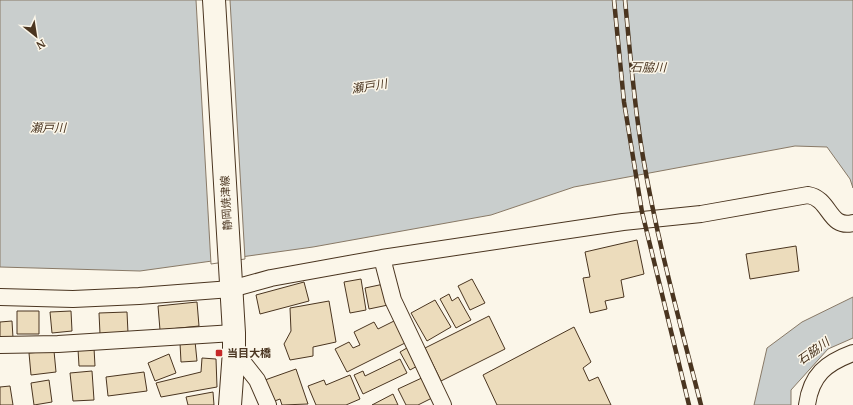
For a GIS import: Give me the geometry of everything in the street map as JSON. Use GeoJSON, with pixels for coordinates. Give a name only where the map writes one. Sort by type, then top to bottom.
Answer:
{"type":"FeatureCollection","features":[{"type":"Feature","properties":{"kind":"main road","name":"静岡焼津線"},"geometry":{"type":"LineString","coordinates":[[214,0],[234,342],[230,405]]}},
{"type":"Feature","properties":{"kind":"street"},"geometry":{"type":"LineString","coordinates":[[0,297],[73,299],[140,296],[231,282],[271,278],[382,258],[623,222],[701,214],[808,195],[815,196],[821,200],[837,221],[846,225],[853,224]]}},
{"type":"Feature","properties":{"kind":"street"},"geometry":{"type":"LineString","coordinates":[[382,258],[393,300],[444,405]]}},
{"type":"Feature","properties":{"kind":"street"},"geometry":{"type":"LineString","coordinates":[[0,345],[234,342],[257,380],[268,405]]}},
{"type":"Feature","properties":{"kind":"street"},"geometry":{"type":"LineString","coordinates":[[808,405],[809,393],[823,368],[840,358],[853,353]]}},
{"type":"Feature","properties":{"kind":"water"},"geometry":{"type":"Polygon","coordinates":[[[0,0],[853,0],[853,188],[850,179],[827,147],[795,146],[574,187],[491,215],[313,247],[140,271],[0,267],[0,0]]]}},
{"type":"Feature","properties":{"kind":"water","name":"石脇川"},"geometry":{"type":"Polygon","coordinates":[[[853,297],[853,338],[828,349],[791,390],[791,405],[754,405],[767,348],[802,322],[853,297]]]}},
{"type":"Feature","properties":{"kind":"pier"},"geometry":{"type":"Polygon","coordinates":[[[196,0],[230,0],[245,259],[211,264],[196,0]]]}},
{"type":"Feature","properties":{"kind":"building"},"geometry":{"type":"Polygon","coordinates":[[[637,240],[644,274],[621,280],[624,297],[605,301],[607,309],[590,313],[583,278],[590,277],[585,252],[637,240]]]}},
{"type":"Feature","properties":{"kind":"building"},"geometry":{"type":"Polygon","coordinates":[[[796,246],[799,271],[750,279],[746,254],[796,246]]]}},
{"type":"Feature","properties":{"kind":"building"},"geometry":{"type":"Polygon","coordinates":[[[361,279],[366,310],[350,313],[344,282],[361,279]]]}},
{"type":"Feature","properties":{"kind":"building"},"geometry":{"type":"Polygon","coordinates":[[[472,279],[485,303],[470,310],[458,286],[472,279]]]}},
{"type":"Feature","properties":{"kind":"building"},"geometry":{"type":"Polygon","coordinates":[[[304,282],[309,301],[260,314],[256,295],[304,282]]]}},
{"type":"Feature","properties":{"kind":"building"},"geometry":{"type":"Polygon","coordinates":[[[384,284],[388,305],[369,309],[365,288],[384,284]]]}},
{"type":"Feature","properties":{"kind":"building"},"geometry":{"type":"Polygon","coordinates":[[[449,294],[452,301],[458,297],[471,320],[456,328],[440,299],[449,294]]]}},
{"type":"Feature","properties":{"kind":"building"},"geometry":{"type":"Polygon","coordinates":[[[435,300],[451,327],[427,341],[411,313],[435,300]]]}},
{"type":"Feature","properties":{"kind":"building"},"geometry":{"type":"Polygon","coordinates":[[[329,301],[336,342],[313,347],[313,356],[290,360],[284,344],[291,331],[290,308],[329,301]]]}},
{"type":"Feature","properties":{"kind":"building"},"geometry":{"type":"Polygon","coordinates":[[[197,302],[199,326],[160,330],[158,306],[197,302]]]}},
{"type":"Feature","properties":{"kind":"building"},"geometry":{"type":"Polygon","coordinates":[[[17,311],[39,311],[39,334],[17,334],[17,311]]]}},
{"type":"Feature","properties":{"kind":"building"},"geometry":{"type":"Polygon","coordinates":[[[71,311],[72,331],[52,333],[50,312],[71,311]]]}},
{"type":"Feature","properties":{"kind":"building"},"geometry":{"type":"Polygon","coordinates":[[[127,312],[128,333],[100,334],[99,313],[127,312]]]}},
{"type":"Feature","properties":{"kind":"building"},"geometry":{"type":"Polygon","coordinates":[[[489,316],[505,349],[441,381],[425,348],[489,316]]]}},
{"type":"Feature","properties":{"kind":"building"},"geometry":{"type":"Polygon","coordinates":[[[398,319],[409,341],[347,372],[335,349],[349,342],[353,348],[360,345],[354,332],[374,322],[378,329],[398,319]]]}},
{"type":"Feature","properties":{"kind":"building"},"geometry":{"type":"Polygon","coordinates":[[[12,321],[13,338],[0,338],[0,322],[12,321]]]}},
{"type":"Feature","properties":{"kind":"building"},"geometry":{"type":"Polygon","coordinates":[[[574,327],[591,362],[583,368],[589,381],[598,377],[611,405],[497,405],[483,375],[574,327]]]}},
{"type":"Feature","properties":{"kind":"building"},"geometry":{"type":"Polygon","coordinates":[[[195,341],[197,361],[181,362],[180,343],[195,341]]]}},
{"type":"Feature","properties":{"kind":"building"},"geometry":{"type":"Polygon","coordinates":[[[412,345],[421,364],[410,370],[400,352],[412,345]]]}},
{"type":"Feature","properties":{"kind":"building"},"geometry":{"type":"Polygon","coordinates":[[[94,348],[95,366],[79,366],[78,349],[94,348]]]}},
{"type":"Feature","properties":{"kind":"building"},"geometry":{"type":"Polygon","coordinates":[[[54,351],[56,372],[31,375],[29,353],[54,351]]]}},
{"type":"Feature","properties":{"kind":"building"},"geometry":{"type":"Polygon","coordinates":[[[169,354],[176,373],[155,381],[148,363],[169,354]]]}},
{"type":"Feature","properties":{"kind":"building"},"geometry":{"type":"Polygon","coordinates":[[[202,358],[216,359],[217,387],[161,397],[156,383],[201,372],[202,358]]]}},
{"type":"Feature","properties":{"kind":"building"},"geometry":{"type":"Polygon","coordinates":[[[400,359],[407,373],[363,394],[354,375],[363,371],[365,376],[400,359]]]}},
{"type":"Feature","properties":{"kind":"building"},"geometry":{"type":"Polygon","coordinates":[[[296,369],[308,404],[282,405],[280,399],[272,402],[265,380],[296,369]]]}},
{"type":"Feature","properties":{"kind":"building"},"geometry":{"type":"Polygon","coordinates":[[[92,371],[94,400],[73,401],[70,373],[92,371]]]}},
{"type":"Feature","properties":{"kind":"building"},"geometry":{"type":"Polygon","coordinates":[[[144,372],[147,391],[108,396],[106,377],[144,372]]]}},
{"type":"Feature","properties":{"kind":"building"},"geometry":{"type":"Polygon","coordinates":[[[350,375],[360,399],[346,405],[316,405],[308,386],[324,380],[326,385],[350,375]]]}},
{"type":"Feature","properties":{"kind":"building"},"geometry":{"type":"Polygon","coordinates":[[[426,376],[436,396],[418,405],[406,405],[398,389],[426,376]]]}},
{"type":"Feature","properties":{"kind":"building"},"geometry":{"type":"Polygon","coordinates":[[[49,380],[52,402],[34,405],[31,383],[49,380]]]}},
{"type":"Feature","properties":{"kind":"building"},"geometry":{"type":"Polygon","coordinates":[[[10,386],[13,405],[0,405],[0,387],[10,386]]]}},
{"type":"Feature","properties":{"kind":"building"},"geometry":{"type":"Polygon","coordinates":[[[213,392],[214,405],[188,405],[186,397],[213,392]]]}},
{"type":"Feature","properties":{"kind":"building"},"geometry":{"type":"Polygon","coordinates":[[[393,394],[398,405],[372,405],[393,394]]]}},
{"type":"Feature","properties":{"kind":"railway"},"geometry":{"type":"LineString","coordinates":[[614,0],[624,102],[642,212],[689,405]]}},
{"type":"Feature","properties":{"kind":"railway"},"geometry":{"type":"LineString","coordinates":[[625,0],[632,78],[643,157],[669,281],[701,405]]}},
{"type":"Feature","properties":{"kind":"place","name":"当目大橋"},"geometry":{"type":"Point","coordinates":[219,353]}},
{"type":"Feature","properties":{"kind":"water label","name":"瀬戸川"},"geometry":{"type":"Point","coordinates":[369,86]}},
{"type":"Feature","properties":{"kind":"water label","name":"瀬戸川"},"geometry":{"type":"Point","coordinates":[48,127]}}]}
